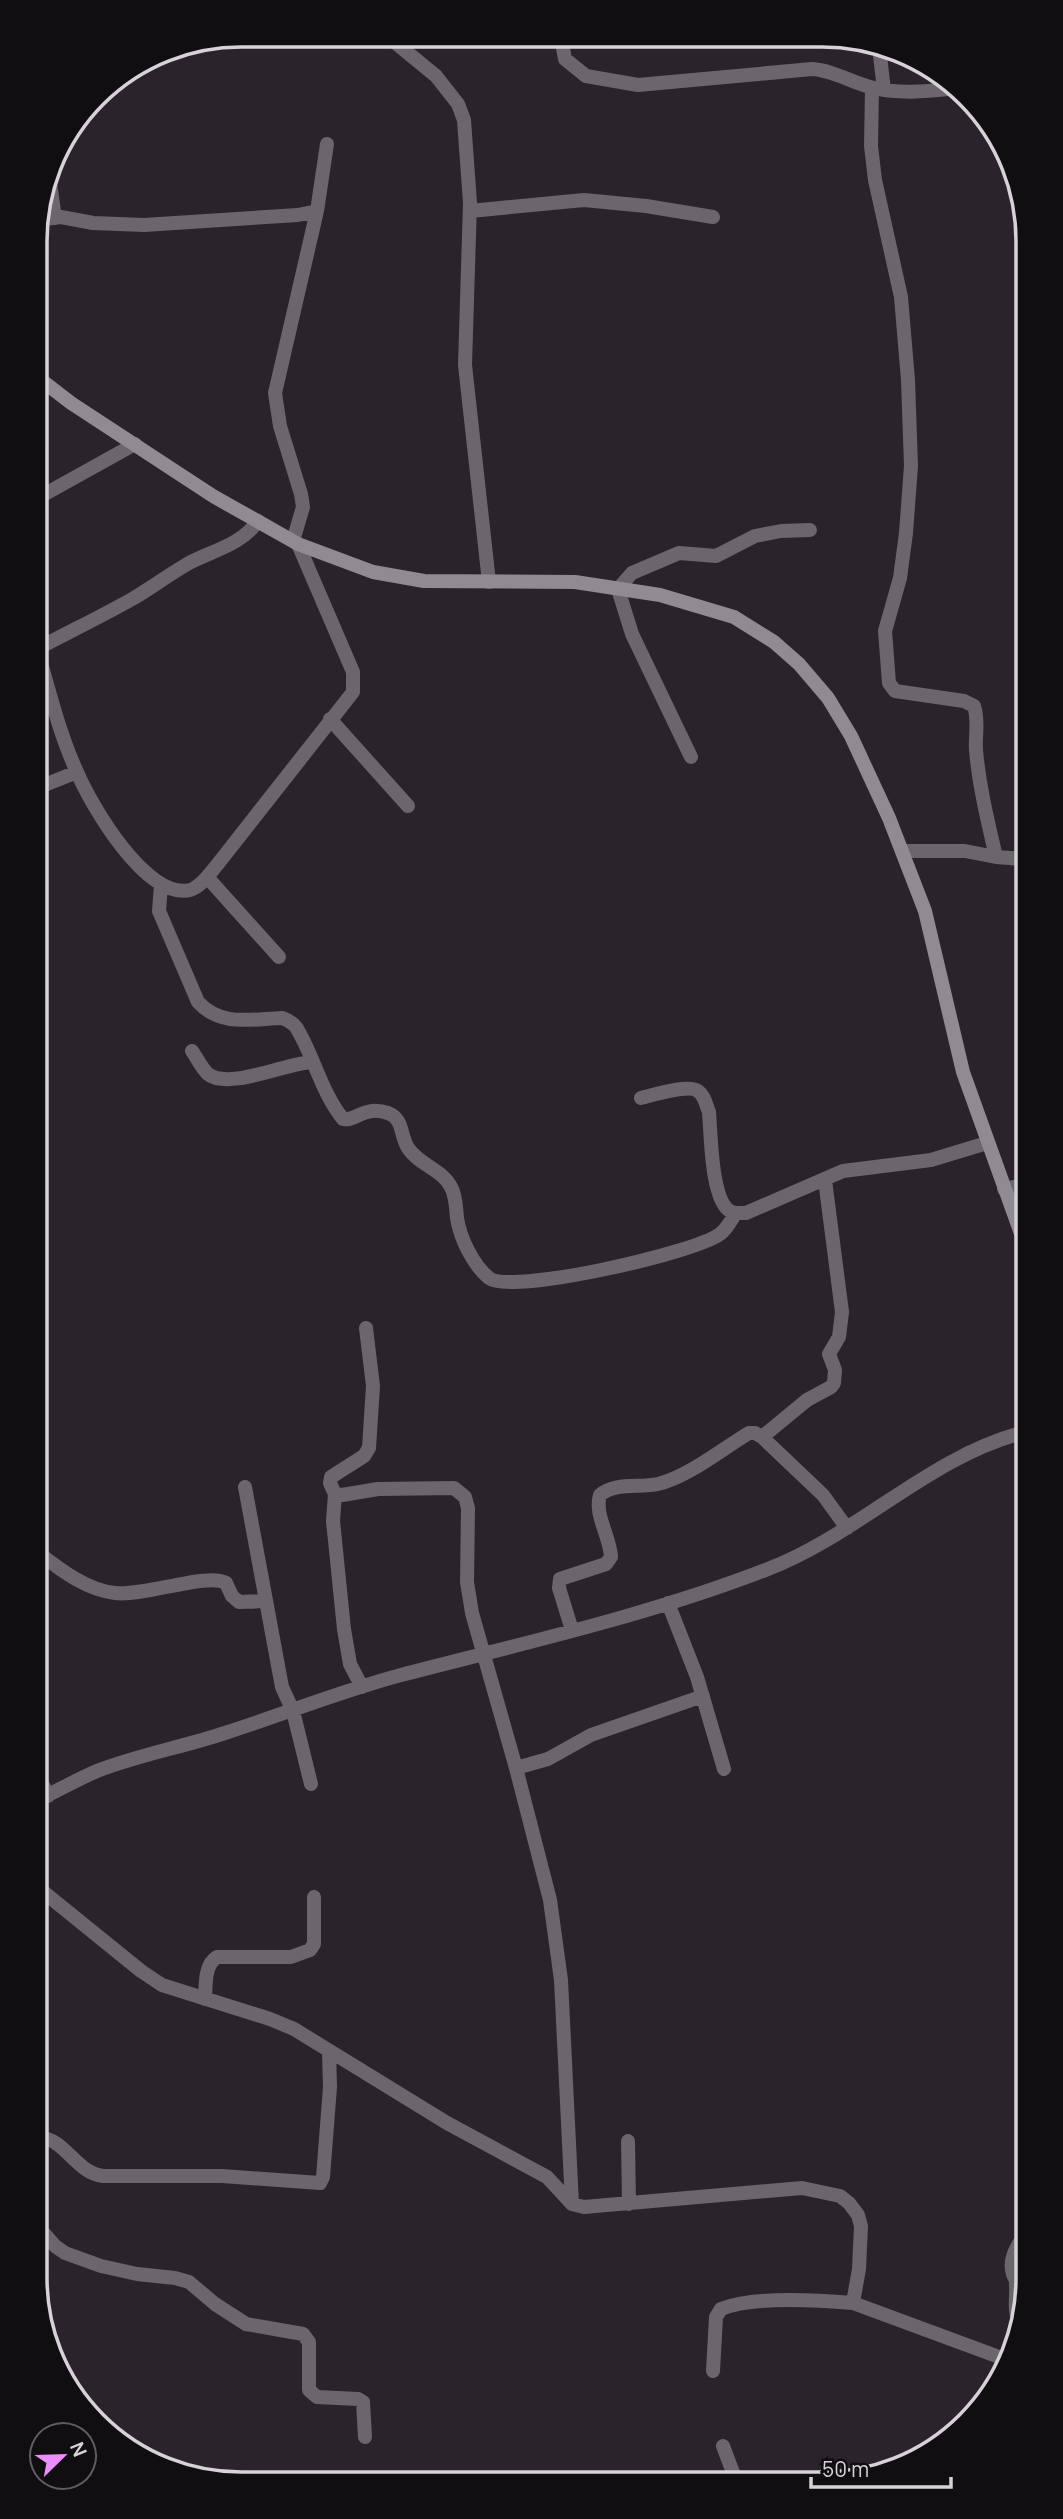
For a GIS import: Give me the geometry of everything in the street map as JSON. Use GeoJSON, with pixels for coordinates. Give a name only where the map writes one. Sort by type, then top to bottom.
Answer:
{"type":"FeatureCollection","features":[{"type":"Feature","properties":{"kind":"street"},"geometry":{"type":"LineString","coordinates":[[401,47],[436,76],[458,104],[464,120],[470,211],[465,365],[489,582]]}},
{"type":"Feature","properties":{"kind":"street"},"geometry":{"type":"LineString","coordinates":[[563,47],[565,59],[586,76],[638,85],[812,69],[878,89],[900,92],[942,89]]}},
{"type":"Feature","properties":{"kind":"street"},"geometry":{"type":"LineString","coordinates":[[878,56],[878,89],[870,146],[901,297],[911,466],[903,560],[885,631],[889,683],[895,691],[964,701],[974,706],[977,713],[976,749],[996,857]]}},
{"type":"Feature","properties":{"kind":"street"},"geometry":{"type":"LineString","coordinates":[[48,682],[77,772],[123,848],[134,863],[161,885],[190,890],[207,877],[353,692],[353,672],[295,542],[303,506],[280,426],[275,393],[317,211],[327,144]]}},
{"type":"Feature","properties":{"kind":"street"},"geometry":{"type":"LineString","coordinates":[[52,199],[55,218]]}},
{"type":"Feature","properties":{"kind":"street"},"geometry":{"type":"LineString","coordinates":[[470,211],[584,200],[646,206],[713,217]]}},
{"type":"Feature","properties":{"kind":"street"},"geometry":{"type":"LineString","coordinates":[[49,219],[144,225],[298,215],[317,211]]}},
{"type":"Feature","properties":{"kind":"street"},"geometry":{"type":"LineString","coordinates":[[48,385],[213,496],[295,542],[373,572],[424,581],[575,582],[660,594],[734,617],[759,631],[799,664],[828,698],[850,736],[902,851],[925,911],[963,1072],[1016,1220]]}},
{"type":"Feature","properties":{"kind":"street"},"geometry":{"type":"LineString","coordinates":[[48,492],[135,444]]}},
{"type":"Feature","properties":{"kind":"street"},"geometry":{"type":"LineString","coordinates":[[48,643],[215,550],[237,542],[251,531],[258,521]]}},
{"type":"Feature","properties":{"kind":"street"},"geometry":{"type":"LineString","coordinates":[[618,589],[632,573],[679,554],[716,556],[755,536],[780,531],[810,530]]}},
{"type":"Feature","properties":{"kind":"street"},"geometry":{"type":"LineString","coordinates":[[618,589],[632,634],[691,757]]}},
{"type":"Feature","properties":{"kind":"street"},"geometry":{"type":"LineString","coordinates":[[330,719],[408,806]]}},
{"type":"Feature","properties":{"kind":"street"},"geometry":{"type":"LineString","coordinates":[[48,784],[77,772]]}},
{"type":"Feature","properties":{"kind":"street"},"geometry":{"type":"LineString","coordinates":[[902,851],[965,850],[1016,858]]}},
{"type":"Feature","properties":{"kind":"street"},"geometry":{"type":"LineString","coordinates":[[207,877],[279,957]]}},
{"type":"Feature","properties":{"kind":"street"},"geometry":{"type":"LineString","coordinates":[[161,885],[159,911],[198,1002],[208,1013],[221,1019],[288,1020],[295,1026],[311,1062],[343,1119],[348,1120],[372,1110],[390,1114],[397,1119],[411,1152],[442,1174],[451,1186],[462,1236],[478,1265],[489,1278],[506,1284],[597,1271],[683,1250],[719,1235],[736,1213]]}},
{"type":"Feature","properties":{"kind":"street"},"geometry":{"type":"LineString","coordinates":[[192,1051],[207,1073],[217,1079],[233,1080],[287,1065],[311,1062]]}},
{"type":"Feature","properties":{"kind":"street"},"geometry":{"type":"LineString","coordinates":[[642,1098],[690,1088],[699,1091],[709,1112],[717,1192],[728,1211],[736,1213],[746,1213],[850,1168],[931,1160],[987,1143]]}},
{"type":"Feature","properties":{"kind":"street"},"geometry":{"type":"LineString","coordinates":[[762,1437],[807,1400],[834,1383],[835,1370],[829,1354],[839,1336],[842,1312],[825,1180]]}},
{"type":"Feature","properties":{"kind":"street"},"geometry":{"type":"LineString","coordinates":[[1004,1189],[1016,1187]]}},
{"type":"Feature","properties":{"kind":"street"},"geometry":{"type":"LineString","coordinates":[[362,1687],[350,1664],[344,1629],[333,1521],[335,1494],[330,1483],[331,1477],[364,1456],[369,1448],[373,1386],[366,1328]]}},
{"type":"Feature","properties":{"kind":"street"},"geometry":{"type":"LineString","coordinates":[[572,1630],[559,1588],[560,1578],[606,1564],[611,1557],[600,1514],[600,1495],[615,1488],[662,1483],[749,1433],[762,1437],[823,1495],[847,1528]]}},
{"type":"Feature","properties":{"kind":"street"},"geometry":{"type":"LineString","coordinates":[[47,1796],[95,1772],[362,1687],[483,1656],[668,1602],[771,1568],[847,1528],[968,1452],[1015,1435]]}},
{"type":"Feature","properties":{"kind":"street"},"geometry":{"type":"LineString","coordinates":[[245,1487],[282,1687],[293,1711],[311,1784]]}},
{"type":"Feature","properties":{"kind":"street"},"geometry":{"type":"LineString","coordinates":[[335,1494],[378,1489],[454,1488],[465,1497],[468,1508],[467,1582],[483,1656],[545,1875],[561,1980],[572,2204]]}},
{"type":"Feature","properties":{"kind":"street"},"geometry":{"type":"LineString","coordinates":[[47,1560],[85,1584],[115,1593],[146,1593],[213,1579],[226,1583],[232,1596],[239,1602],[266,1601]]}},
{"type":"Feature","properties":{"kind":"street"},"geometry":{"type":"LineString","coordinates":[[668,1602],[703,1696],[724,1769]]}},
{"type":"Feature","properties":{"kind":"street"},"geometry":{"type":"LineString","coordinates":[[516,1768],[548,1759],[591,1734],[703,1696]]}},
{"type":"Feature","properties":{"kind":"street"},"geometry":{"type":"LineString","coordinates":[[47,1896],[162,1985],[294,2029],[447,2123],[547,2177],[572,2204],[584,2207],[629,2204],[802,2188],[840,2196],[854,2209],[861,2226],[859,2269],[853,2303]]}},
{"type":"Feature","properties":{"kind":"street"},"geometry":{"type":"LineString","coordinates":[[205,1999],[208,1966],[211,1960],[217,1957],[291,1957],[310,1950],[314,1944],[314,1897]]}},
{"type":"Feature","properties":{"kind":"street"},"geometry":{"type":"LineString","coordinates":[[47,2139],[54,2141],[83,2169],[103,2176],[222,2176],[320,2183],[323,2177],[330,2087],[328,2052]]}},
{"type":"Feature","properties":{"kind":"street"},"geometry":{"type":"LineString","coordinates":[[628,2141],[629,2204]]}},
{"type":"Feature","properties":{"kind":"street"},"geometry":{"type":"LineString","coordinates":[[47,2237],[65,2253],[113,2269],[175,2277],[189,2282],[215,2304],[246,2324],[307,2336],[309,2390],[317,2397],[358,2399],[363,2402],[365,2437]]}},
{"type":"Feature","properties":{"kind":"street"},"geometry":{"type":"LineString","coordinates":[[1015,2252],[1012,2263],[1015,2280]]}},
{"type":"Feature","properties":{"kind":"street"},"geometry":{"type":"LineString","coordinates":[[713,2371],[716,2317],[721,2309],[741,2303],[820,2300],[853,2303],[999,2357]]}},
{"type":"Feature","properties":{"kind":"street"},"geometry":{"type":"LineString","coordinates":[[723,2446],[733,2472]]}}]}
